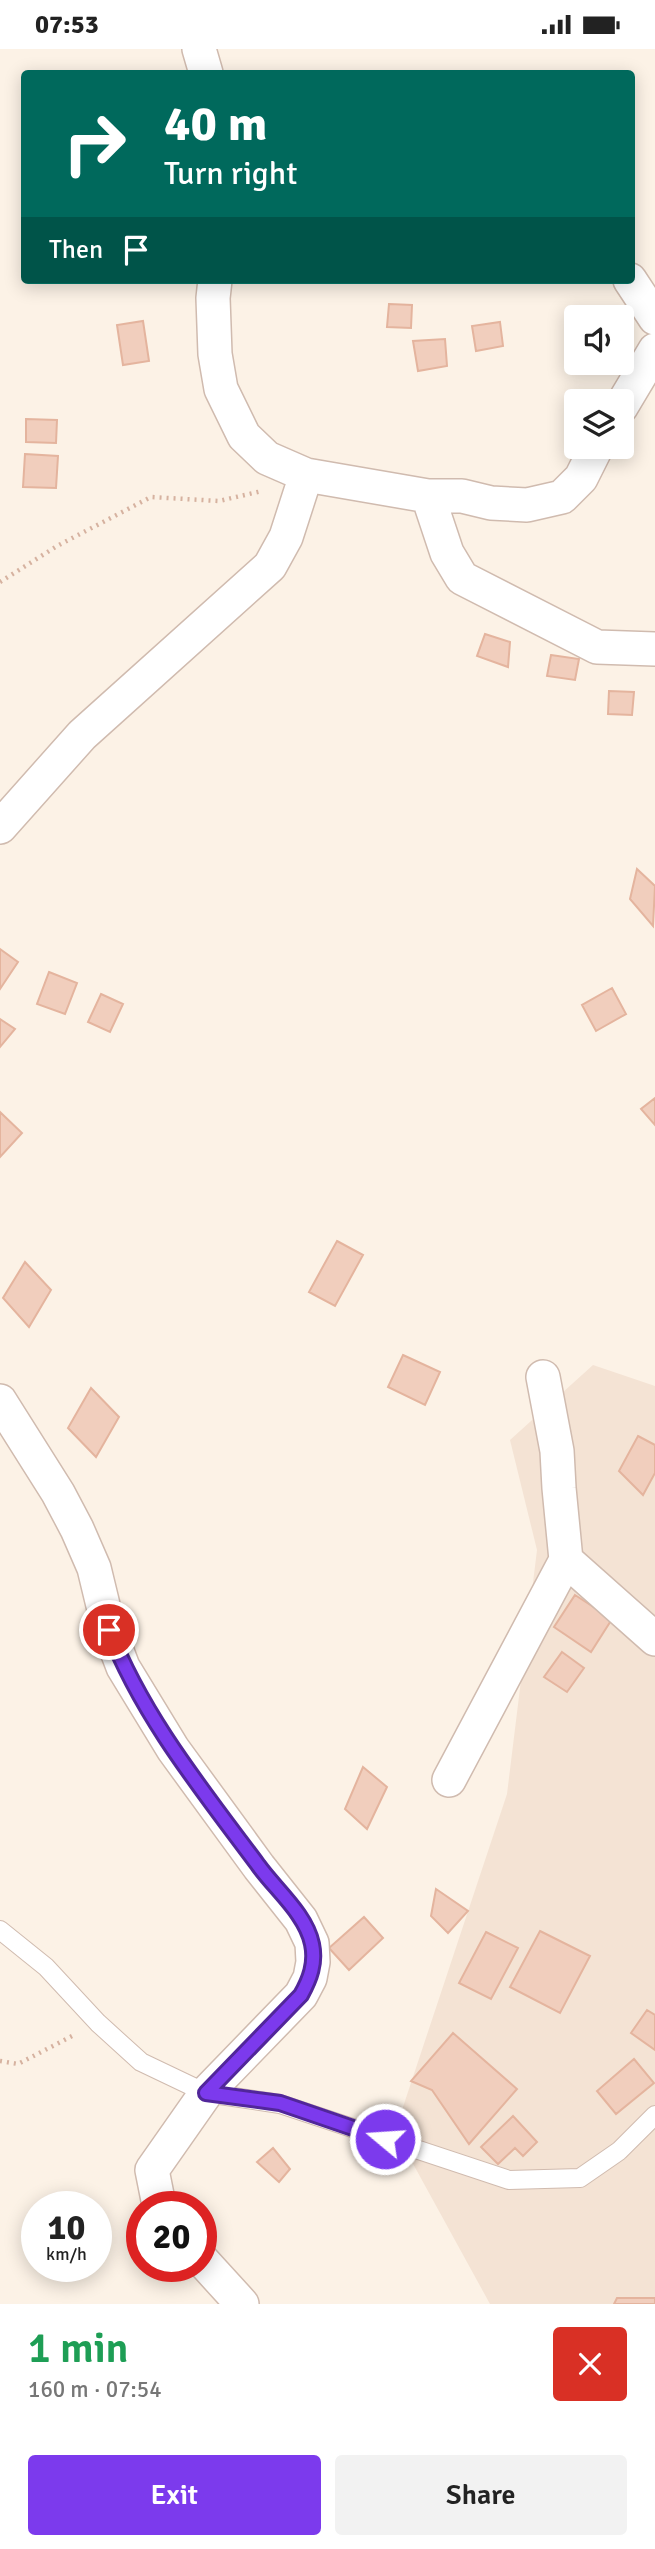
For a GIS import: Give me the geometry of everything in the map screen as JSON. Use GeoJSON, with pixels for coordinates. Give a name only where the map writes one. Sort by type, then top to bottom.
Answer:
{"type":"FeatureCollection","features":[{"type":"Feature","properties":{"kind":"street"},"geometry":{"type":"LineString","coordinates":[[199,49],[205,70]]}},
{"type":"Feature","properties":{"kind":"street"},"geometry":{"type":"LineString","coordinates":[[215,284],[215,354],[221,389],[244,436],[267,458],[306,475],[428,496],[462,496],[491,503],[527,505],[562,497],[581,478],[590,459]]}},
{"type":"Feature","properties":{"kind":"street"},"geometry":{"type":"LineString","coordinates":[[633,284],[655,318]]}},
{"type":"Feature","properties":{"kind":"street"},"geometry":{"type":"LineString","coordinates":[[632,389],[655,350]]}},
{"type":"Feature","properties":{"kind":"street"},"geometry":{"type":"LineString","coordinates":[[0,827],[82,735],[270,566],[286,537],[306,475]]}},
{"type":"Feature","properties":{"kind":"street"},"geometry":{"type":"LineString","coordinates":[[428,496],[447,553],[462,578],[597,647],[655,649]]}},
{"type":"Feature","properties":{"kind":"street"},"geometry":{"type":"LineString","coordinates":[[449,1780],[566,1560],[557,1451],[544,1377]]}},
{"type":"Feature","properties":{"kind":"street"},"geometry":{"type":"LineString","coordinates":[[0,1401],[58,1493],[77,1529],[93,1568],[109,1630],[123,1667],[173,1749],[301,1920],[312,1943],[310,1978],[301,1995],[206,2093],[152,2170],[156,2191]]}},
{"type":"Feature","properties":{"kind":"street"},"geometry":{"type":"LineString","coordinates":[[566,1560],[651,1626]]}},
{"type":"Feature","properties":{"kind":"street"},"geometry":{"type":"LineString","coordinates":[[217,2277],[242,2304]]}},
{"type":"Feature","properties":{"kind":"lane"},"geometry":{"type":"LineString","coordinates":[[0,1930],[46,1967],[98,2023],[141,2062],[206,2093],[280,2103],[509,2180],[580,2178],[619,2151],[655,2115]]}},
{"type":"Feature","properties":{"kind":"path"},"geometry":{"type":"LineString","coordinates":[[0,582],[57,546],[151,497],[219,501],[248,496],[306,475]]}},
{"type":"Feature","properties":{"kind":"path"},"geometry":{"type":"LineString","coordinates":[[0,2060],[18,2064],[98,2023]]}},
{"type":"Feature","properties":{"kind":"shaded area"},"geometry":{"type":"Polygon","coordinates":[[[593,1365],[655,1386],[655,2304],[490,2304],[395,2131],[507,1794],[537,1550],[510,1440],[593,1365]]]}},
{"type":"Feature","properties":{"kind":"building"},"geometry":{"type":"Polygon","coordinates":[[[389,304],[412,305],[411,328],[387,327],[389,304]]]}},
{"type":"Feature","properties":{"kind":"building"},"geometry":{"type":"Polygon","coordinates":[[[143,321],[149,361],[123,365],[117,325],[143,321]]]}},
{"type":"Feature","properties":{"kind":"building"},"geometry":{"type":"Polygon","coordinates":[[[500,322],[503,346],[476,351],[472,326],[500,322]]]}},
{"type":"Feature","properties":{"kind":"building"},"geometry":{"type":"Polygon","coordinates":[[[445,339],[447,366],[418,371],[413,341],[445,339]]]}},
{"type":"Feature","properties":{"kind":"building"},"geometry":{"type":"Polygon","coordinates":[[[26,419],[57,420],[56,443],[26,442],[26,419]]]}},
{"type":"Feature","properties":{"kind":"building"},"geometry":{"type":"Polygon","coordinates":[[[25,454],[58,456],[56,488],[23,487],[25,454]]]}},
{"type":"Feature","properties":{"kind":"building"},"geometry":{"type":"Polygon","coordinates":[[[485,634],[510,642],[508,667],[477,656],[485,634]]]}},
{"type":"Feature","properties":{"kind":"building"},"geometry":{"type":"Polygon","coordinates":[[[551,655],[579,659],[575,680],[547,676],[551,655]]]}},
{"type":"Feature","properties":{"kind":"building"},"geometry":{"type":"Polygon","coordinates":[[[609,691],[634,692],[632,715],[608,714],[609,691]]]}},
{"type":"Feature","properties":{"kind":"building"},"geometry":{"type":"Polygon","coordinates":[[[637,869],[655,886],[653,926],[630,899],[637,869]]]}},
{"type":"Feature","properties":{"kind":"building"},"geometry":{"type":"Polygon","coordinates":[[[0,949],[18,962],[0,989],[0,949]]]}},
{"type":"Feature","properties":{"kind":"building"},"geometry":{"type":"Polygon","coordinates":[[[49,972],[77,983],[65,1014],[37,1004],[49,972]]]}},
{"type":"Feature","properties":{"kind":"building"},"geometry":{"type":"Polygon","coordinates":[[[612,988],[626,1014],[596,1031],[582,1005],[612,988]]]}},
{"type":"Feature","properties":{"kind":"building"},"geometry":{"type":"Polygon","coordinates":[[[101,994],[123,1004],[110,1032],[88,1022],[101,994]]]}},
{"type":"Feature","properties":{"kind":"building"},"geometry":{"type":"Polygon","coordinates":[[[0,1019],[15,1029],[0,1047],[0,1019]]]}},
{"type":"Feature","properties":{"kind":"building"},"geometry":{"type":"Polygon","coordinates":[[[655,1098],[655,1125],[641,1109],[655,1098]]]}},
{"type":"Feature","properties":{"kind":"building"},"geometry":{"type":"Polygon","coordinates":[[[0,1112],[22,1133],[0,1157],[0,1112]]]}},
{"type":"Feature","properties":{"kind":"building"},"geometry":{"type":"Polygon","coordinates":[[[337,1241],[363,1255],[335,1306],[309,1292],[337,1241]]]}},
{"type":"Feature","properties":{"kind":"building"},"geometry":{"type":"Polygon","coordinates":[[[25,1262],[51,1290],[29,1327],[3,1298],[25,1262]]]}},
{"type":"Feature","properties":{"kind":"building"},"geometry":{"type":"Polygon","coordinates":[[[403,1355],[440,1372],[425,1405],[388,1387],[403,1355]]]}},
{"type":"Feature","properties":{"kind":"building"},"geometry":{"type":"Polygon","coordinates":[[[91,1388],[119,1417],[96,1457],[68,1428],[91,1388]]]}},
{"type":"Feature","properties":{"kind":"building"},"geometry":{"type":"Polygon","coordinates":[[[638,1436],[655,1445],[655,1473],[643,1495],[619,1471],[638,1436]]]}},
{"type":"Feature","properties":{"kind":"building"},"geometry":{"type":"Polygon","coordinates":[[[575,1595],[612,1619],[591,1652],[554,1627],[575,1595]]]}},
{"type":"Feature","properties":{"kind":"building"},"geometry":{"type":"Polygon","coordinates":[[[562,1652],[584,1668],[567,1692],[544,1677],[562,1652]]]}},
{"type":"Feature","properties":{"kind":"building"},"geometry":{"type":"Polygon","coordinates":[[[363,1767],[387,1787],[367,1829],[345,1809],[363,1767]]]}},
{"type":"Feature","properties":{"kind":"building"},"geometry":{"type":"Polygon","coordinates":[[[436,1889],[468,1911],[448,1933],[431,1916],[436,1889]]]}},
{"type":"Feature","properties":{"kind":"building"},"geometry":{"type":"Polygon","coordinates":[[[364,1917],[383,1938],[349,1970],[329,1948],[364,1917]]]}},
{"type":"Feature","properties":{"kind":"building"},"geometry":{"type":"Polygon","coordinates":[[[540,1931],[590,1956],[560,2013],[510,1987],[540,1931]]]}},
{"type":"Feature","properties":{"kind":"building"},"geometry":{"type":"Polygon","coordinates":[[[486,1932],[518,1948],[491,1999],[459,1983],[486,1932]]]}},
{"type":"Feature","properties":{"kind":"building"},"geometry":{"type":"Polygon","coordinates":[[[647,2010],[655,2015],[655,2050],[631,2033],[647,2010]]]}},
{"type":"Feature","properties":{"kind":"building"},"geometry":{"type":"Polygon","coordinates":[[[453,2033],[517,2089],[469,2144],[432,2090],[411,2081],[453,2033]]]}},
{"type":"Feature","properties":{"kind":"building"},"geometry":{"type":"Polygon","coordinates":[[[634,2059],[654,2083],[616,2114],[597,2091],[634,2059]]]}},
{"type":"Feature","properties":{"kind":"building"},"geometry":{"type":"Polygon","coordinates":[[[513,2116],[537,2142],[523,2156],[515,2148],[498,2164],[481,2147],[513,2116]]]}},
{"type":"Feature","properties":{"kind":"building"},"geometry":{"type":"Polygon","coordinates":[[[273,2148],[290,2169],[279,2182],[257,2162],[273,2148]]]}},
{"type":"Feature","properties":{"kind":"building"},"geometry":{"type":"Polygon","coordinates":[[[617,2298],[655,2298],[655,2304],[614,2304],[617,2298]]]}},
{"type":"Feature","properties":{"kind":"route"},"geometry":{"type":"LineString","coordinates":[[109,1630],[123,1667],[173,1749],[301,1920],[312,1943],[310,1978],[301,1995],[206,2093],[280,2103],[385,2139]]}}]}
